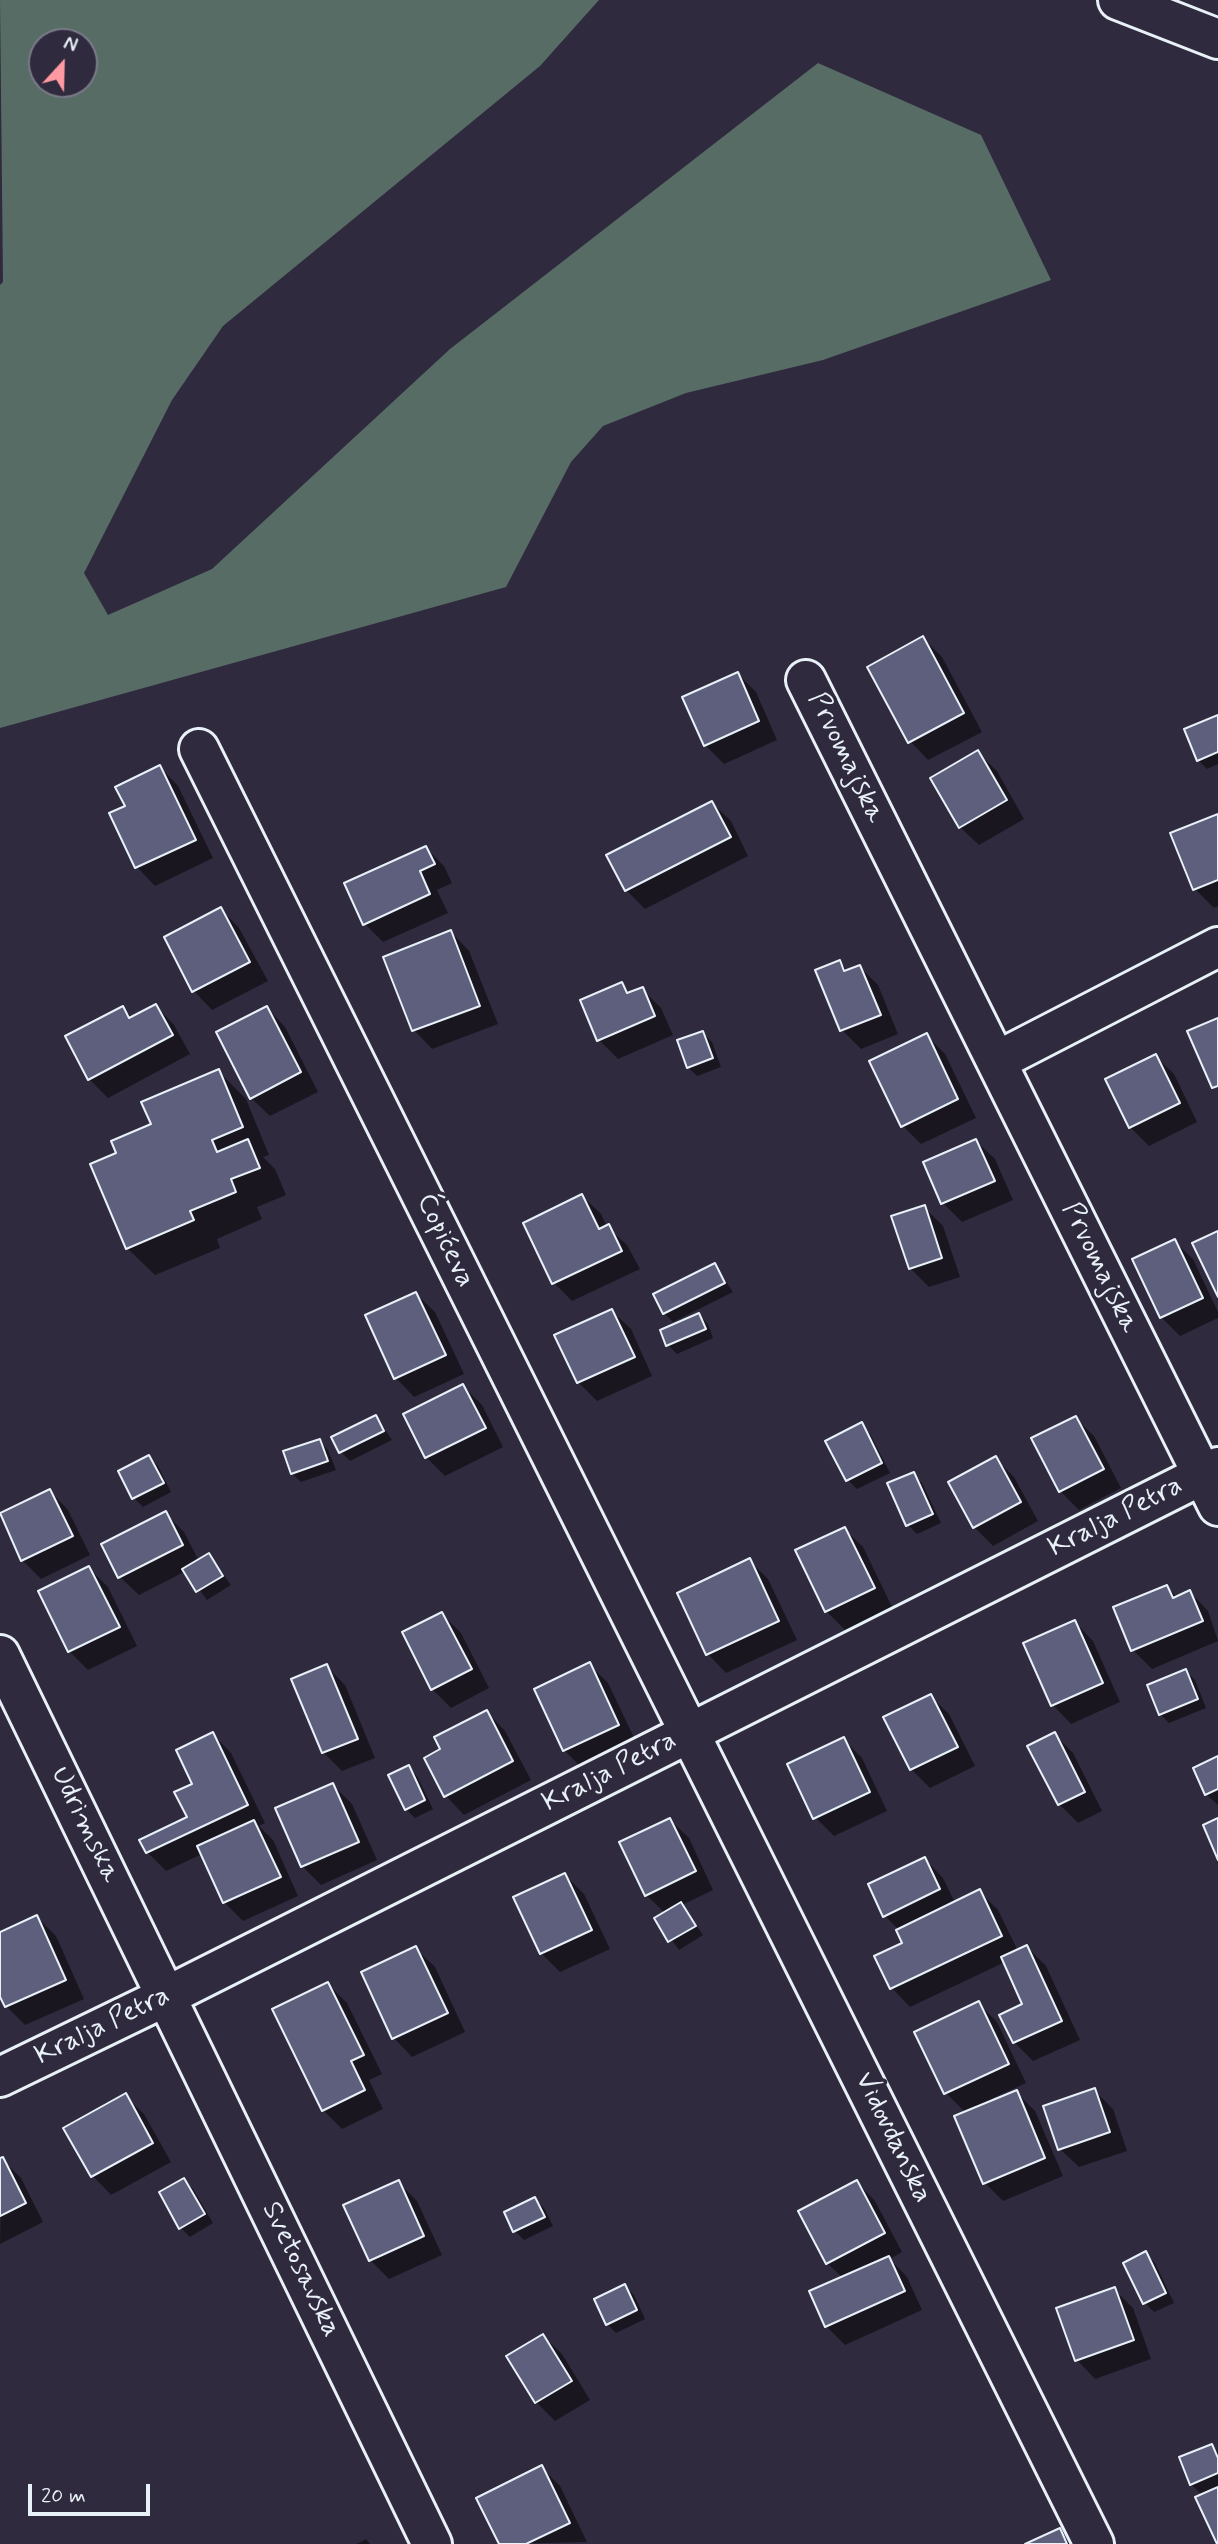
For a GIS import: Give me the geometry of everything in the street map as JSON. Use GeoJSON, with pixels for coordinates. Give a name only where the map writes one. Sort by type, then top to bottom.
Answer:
{"type":"FeatureCollection","features":[{"type":"Feature","properties":{"kind":"street"},"geometry":{"type":"LineString","coordinates":[[1118,0],[1218,39]]}},
{"type":"Feature","properties":{"kind":"street","name":"Prvomajska"},"geometry":{"type":"LineString","coordinates":[[807,680],[996,1062],[1213,1483]]}},
{"type":"Feature","properties":{"kind":"street","name":"Ćopićeva"},"geometry":{"type":"LineString","coordinates":[[199,749],[690,1733]]}},
{"type":"Feature","properties":{"kind":"street"},"geometry":{"type":"LineString","coordinates":[[996,1062],[1218,947]]}},
{"type":"Feature","properties":{"kind":"street","name":"Kralja Petra"},"geometry":{"type":"LineString","coordinates":[[0,2077],[690,1733],[1213,1483]]}},
{"type":"Feature","properties":{"kind":"street","name":"Udrimska"},"geometry":{"type":"LineString","coordinates":[[0,1655],[167,1996]]}},
{"type":"Feature","properties":{"kind":"street","name":"Vidovdanska"},"geometry":{"type":"LineString","coordinates":[[690,1733],[1094,2544]]}},
{"type":"Feature","properties":{"kind":"street","name":"Svetosavska"},"geometry":{"type":"LineString","coordinates":[[167,1996],[432,2544]]}},
{"type":"Feature","properties":{"kind":"green space"},"geometry":{"type":"Polygon","coordinates":[[[0,0],[599,0],[540,66],[223,326],[172,400],[84,573],[108,615],[212,569],[450,349],[818,63],[981,135],[1051,280],[823,360],[686,393],[603,426],[571,462],[506,587],[0,728],[0,285],[3,282],[0,0]]]}},
{"type":"Feature","properties":{"kind":"building"},"geometry":{"type":"Polygon","coordinates":[[[923,636],[964,713],[908,743],[867,667],[923,636]]]}},
{"type":"Feature","properties":{"kind":"building"},"geometry":{"type":"Polygon","coordinates":[[[738,672],[759,721],[704,746],[682,697],[738,672]]]}},
{"type":"Feature","properties":{"kind":"building"},"geometry":{"type":"Polygon","coordinates":[[[1218,715],[1218,752],[1197,761],[1184,729],[1218,715]]]}},
{"type":"Feature","properties":{"kind":"building"},"geometry":{"type":"Polygon","coordinates":[[[978,750],[1007,800],[959,828],[930,778],[978,750]]]}},
{"type":"Feature","properties":{"kind":"building"},"geometry":{"type":"Polygon","coordinates":[[[160,765],[196,840],[135,868],[109,813],[125,806],[115,787],[160,765]]]}},
{"type":"Feature","properties":{"kind":"building"},"geometry":{"type":"Polygon","coordinates":[[[712,801],[731,837],[625,891],[606,855],[712,801]]]}},
{"type":"Feature","properties":{"kind":"building"},"geometry":{"type":"Polygon","coordinates":[[[1218,814],[1218,880],[1193,890],[1170,833],[1218,814]]]}},
{"type":"Feature","properties":{"kind":"building"},"geometry":{"type":"Polygon","coordinates":[[[426,846],[435,864],[420,871],[430,894],[363,925],[344,883],[426,846]]]}},
{"type":"Feature","properties":{"kind":"building"},"geometry":{"type":"Polygon","coordinates":[[[221,907],[250,962],[192,992],[164,937],[221,907]]]}},
{"type":"Feature","properties":{"kind":"building"},"geometry":{"type":"Polygon","coordinates":[[[451,930],[480,1006],[412,1031],[383,957],[451,930]]]}},
{"type":"Feature","properties":{"kind":"building"},"geometry":{"type":"Polygon","coordinates":[[[840,960],[844,971],[860,965],[881,1015],[840,1031],[815,970],[840,960]]]}},
{"type":"Feature","properties":{"kind":"building"},"geometry":{"type":"Polygon","coordinates":[[[622,982],[627,993],[643,987],[655,1016],[597,1041],[580,1000],[622,982]]]}},
{"type":"Feature","properties":{"kind":"building"},"geometry":{"type":"Polygon","coordinates":[[[156,1004],[173,1035],[88,1080],[65,1036],[123,1006],[129,1018],[156,1004]]]}},
{"type":"Feature","properties":{"kind":"building"},"geometry":{"type":"Polygon","coordinates":[[[267,1006],[301,1072],[250,1099],[216,1032],[267,1006]]]}},
{"type":"Feature","properties":{"kind":"building"},"geometry":{"type":"Polygon","coordinates":[[[1218,1018],[1218,1086],[1212,1088],[1187,1031],[1218,1018]]]}},
{"type":"Feature","properties":{"kind":"building"},"geometry":{"type":"Polygon","coordinates":[[[703,1031],[713,1058],[687,1068],[677,1040],[703,1031]]]}},
{"type":"Feature","properties":{"kind":"building"},"geometry":{"type":"Polygon","coordinates":[[[927,1033],[958,1099],[901,1127],[869,1061],[927,1033]]]}},
{"type":"Feature","properties":{"kind":"building"},"geometry":{"type":"Polygon","coordinates":[[[1156,1054],[1180,1103],[1129,1128],[1105,1079],[1156,1054]]]}},
{"type":"Feature","properties":{"kind":"building"},"geometry":{"type":"Polygon","coordinates":[[[219,1069],[243,1127],[212,1140],[217,1152],[248,1139],[260,1168],[231,1179],[236,1192],[190,1211],[194,1220],[126,1249],[90,1164],[116,1153],[111,1141],[151,1124],[141,1102],[219,1069]]]}},
{"type":"Feature","properties":{"kind":"building"},"geometry":{"type":"Polygon","coordinates":[[[976,1139],[995,1181],[941,1204],[923,1162],[976,1139]]]}},
{"type":"Feature","properties":{"kind":"building"},"geometry":{"type":"Polygon","coordinates":[[[582,1194],[599,1229],[609,1224],[622,1251],[552,1284],[523,1223],[582,1194]]]}},
{"type":"Feature","properties":{"kind":"building"},"geometry":{"type":"Polygon","coordinates":[[[925,1205],[942,1258],[909,1269],[891,1216],[925,1205]]]}},
{"type":"Feature","properties":{"kind":"building"},"geometry":{"type":"Polygon","coordinates":[[[1218,1231],[1218,1297],[1192,1243],[1218,1231]]]}},
{"type":"Feature","properties":{"kind":"building"},"geometry":{"type":"Polygon","coordinates":[[[1175,1239],[1203,1298],[1160,1318],[1132,1259],[1175,1239]]]}},
{"type":"Feature","properties":{"kind":"building"},"geometry":{"type":"Polygon","coordinates":[[[715,1263],[725,1283],[663,1314],[653,1294],[715,1263]]]}},
{"type":"Feature","properties":{"kind":"building"},"geometry":{"type":"Polygon","coordinates":[[[416,1292],[446,1355],[394,1379],[365,1315],[416,1292]]]}},
{"type":"Feature","properties":{"kind":"building"},"geometry":{"type":"Polygon","coordinates":[[[612,1309],[635,1357],[577,1383],[554,1335],[612,1309]]]}},
{"type":"Feature","properties":{"kind":"building"},"geometry":{"type":"Polygon","coordinates":[[[699,1313],[706,1329],[666,1346],[660,1330],[699,1313]]]}},
{"type":"Feature","properties":{"kind":"building"},"geometry":{"type":"Polygon","coordinates":[[[463,1384],[486,1428],[425,1458],[403,1414],[463,1384]]]}},
{"type":"Feature","properties":{"kind":"building"},"geometry":{"type":"Polygon","coordinates":[[[376,1415],[384,1431],[339,1453],[331,1437],[376,1415]]]}},
{"type":"Feature","properties":{"kind":"building"},"geometry":{"type":"Polygon","coordinates":[[[1076,1416],[1104,1469],[1059,1492],[1031,1438],[1076,1416]]]}},
{"type":"Feature","properties":{"kind":"building"},"geometry":{"type":"Polygon","coordinates":[[[862,1422],[882,1463],[846,1481],[825,1441],[862,1422]]]}},
{"type":"Feature","properties":{"kind":"building"},"geometry":{"type":"Polygon","coordinates":[[[320,1439],[328,1461],[291,1474],[283,1451],[320,1439]]]}},
{"type":"Feature","properties":{"kind":"building"},"geometry":{"type":"Polygon","coordinates":[[[149,1455],[164,1483],[132,1499],[118,1471],[149,1455]]]}},
{"type":"Feature","properties":{"kind":"building"},"geometry":{"type":"Polygon","coordinates":[[[996,1456],[1021,1502],[973,1528],[948,1482],[996,1456]]]}},
{"type":"Feature","properties":{"kind":"building"},"geometry":{"type":"Polygon","coordinates":[[[914,1472],[933,1514],[906,1526],[887,1483],[914,1472]]]}},
{"type":"Feature","properties":{"kind":"building"},"geometry":{"type":"Polygon","coordinates":[[[50,1489],[73,1536],[21,1561],[0,1513],[50,1489]]]}},
{"type":"Feature","properties":{"kind":"building"},"geometry":{"type":"Polygon","coordinates":[[[166,1511],[183,1545],[118,1578],[101,1544],[166,1511]]]}},
{"type":"Feature","properties":{"kind":"building"},"geometry":{"type":"Polygon","coordinates":[[[845,1527],[875,1588],[825,1612],[795,1550],[845,1527]]]}},
{"type":"Feature","properties":{"kind":"building"},"geometry":{"type":"Polygon","coordinates":[[[209,1553],[223,1576],[196,1592],[182,1569],[209,1553]]]}},
{"type":"Feature","properties":{"kind":"building"},"geometry":{"type":"Polygon","coordinates":[[[750,1558],[779,1621],[706,1655],[677,1593],[750,1558]]]}},
{"type":"Feature","properties":{"kind":"building"},"geometry":{"type":"Polygon","coordinates":[[[89,1566],[120,1627],[68,1652],[38,1591],[89,1566]]]}},
{"type":"Feature","properties":{"kind":"building"},"geometry":{"type":"Polygon","coordinates":[[[1167,1585],[1173,1598],[1190,1590],[1203,1621],[1131,1651],[1113,1607],[1167,1585]]]}},
{"type":"Feature","properties":{"kind":"building"},"geometry":{"type":"Polygon","coordinates":[[[442,1612],[472,1669],[431,1690],[402,1632],[442,1612]]]}},
{"type":"Feature","properties":{"kind":"building"},"geometry":{"type":"Polygon","coordinates":[[[1075,1620],[1103,1683],[1051,1706],[1023,1643],[1075,1620]]]}},
{"type":"Feature","properties":{"kind":"building"},"geometry":{"type":"Polygon","coordinates":[[[590,1662],[619,1725],[563,1751],[534,1689],[590,1662]]]}},
{"type":"Feature","properties":{"kind":"building"},"geometry":{"type":"Polygon","coordinates":[[[327,1664],[358,1739],[322,1753],[291,1679],[327,1664]]]}},
{"type":"Feature","properties":{"kind":"building"},"geometry":{"type":"Polygon","coordinates":[[[1186,1669],[1198,1699],[1159,1715],[1147,1685],[1186,1669]]]}},
{"type":"Feature","properties":{"kind":"building"},"geometry":{"type":"Polygon","coordinates":[[[931,1694],[958,1747],[910,1770],[883,1717],[931,1694]]]}},
{"type":"Feature","properties":{"kind":"building"},"geometry":{"type":"Polygon","coordinates":[[[487,1710],[513,1761],[444,1797],[424,1758],[440,1749],[434,1737],[487,1710]]]}},
{"type":"Feature","properties":{"kind":"building"},"geometry":{"type":"Polygon","coordinates":[[[213,1732],[248,1805],[146,1853],[139,1840],[187,1817],[174,1792],[192,1784],[176,1750],[213,1732]]]}},
{"type":"Feature","properties":{"kind":"building"},"geometry":{"type":"Polygon","coordinates":[[[1055,1732],[1085,1792],[1058,1805],[1027,1746],[1055,1732]]]}},
{"type":"Feature","properties":{"kind":"building"},"geometry":{"type":"Polygon","coordinates":[[[844,1737],[870,1792],[813,1819],[787,1764],[844,1737]]]}},
{"type":"Feature","properties":{"kind":"building"},"geometry":{"type":"Polygon","coordinates":[[[1218,1756],[1218,1789],[1205,1795],[1193,1768],[1218,1756]]]}},
{"type":"Feature","properties":{"kind":"building"},"geometry":{"type":"Polygon","coordinates":[[[409,1765],[425,1800],[405,1810],[388,1775],[409,1765]]]}},
{"type":"Feature","properties":{"kind":"building"},"geometry":{"type":"Polygon","coordinates":[[[333,1783],[359,1842],[301,1867],[275,1808],[333,1783]]]}},
{"type":"Feature","properties":{"kind":"building"},"geometry":{"type":"Polygon","coordinates":[[[670,1818],[696,1871],[645,1896],[619,1842],[670,1818]]]}},
{"type":"Feature","properties":{"kind":"building"},"geometry":{"type":"Polygon","coordinates":[[[1218,1818],[1218,1860],[1203,1825],[1218,1818]]]}},
{"type":"Feature","properties":{"kind":"building"},"geometry":{"type":"Polygon","coordinates":[[[254,1820],[281,1877],[223,1903],[197,1846],[254,1820]]]}},
{"type":"Feature","properties":{"kind":"building"},"geometry":{"type":"Polygon","coordinates":[[[925,1857],[940,1889],[883,1917],[868,1884],[925,1857]]]}},
{"type":"Feature","properties":{"kind":"building"},"geometry":{"type":"Polygon","coordinates":[[[565,1873],[592,1930],[540,1954],[513,1897],[565,1873]]]}},
{"type":"Feature","properties":{"kind":"building"},"geometry":{"type":"Polygon","coordinates":[[[980,1889],[1002,1936],[890,1989],[874,1956],[902,1943],[896,1930],[980,1889]]]}},
{"type":"Feature","properties":{"kind":"building"},"geometry":{"type":"Polygon","coordinates":[[[681,1902],[696,1926],[668,1942],[654,1918],[681,1902]]]}},
{"type":"Feature","properties":{"kind":"building"},"geometry":{"type":"Polygon","coordinates":[[[37,1915],[66,1980],[5,2007],[0,1997],[0,1932],[37,1915]]]}},
{"type":"Feature","properties":{"kind":"building"},"geometry":{"type":"Polygon","coordinates":[[[1027,1945],[1062,2021],[1013,2043],[999,2015],[1022,2004],[1001,1957],[1027,1945]]]}},
{"type":"Feature","properties":{"kind":"building"},"geometry":{"type":"Polygon","coordinates":[[[416,1946],[448,2013],[392,2039],[361,1972],[416,1946]]]}},
{"type":"Feature","properties":{"kind":"building"},"geometry":{"type":"Polygon","coordinates":[[[328,1982],[364,2055],[351,2061],[365,2090],[322,2111],[272,2009],[328,1982]]]}},
{"type":"Feature","properties":{"kind":"building"},"geometry":{"type":"Polygon","coordinates":[[[979,2001],[1009,2064],[944,2094],[914,2032],[979,2001]]]}},
{"type":"Feature","properties":{"kind":"building"},"geometry":{"type":"Polygon","coordinates":[[[1095,2088],[1110,2132],[1058,2150],[1043,2106],[1095,2088]]]}},
{"type":"Feature","properties":{"kind":"building"},"geometry":{"type":"Polygon","coordinates":[[[1017,2090],[1045,2158],[983,2184],[954,2116],[1017,2090]]]}},
{"type":"Feature","properties":{"kind":"building"},"geometry":{"type":"Polygon","coordinates":[[[126,2093],[153,2143],[91,2177],[63,2128],[126,2093]]]}},
{"type":"Feature","properties":{"kind":"building"},"geometry":{"type":"Polygon","coordinates":[[[3,2157],[26,2203],[0,2216],[0,2158],[3,2157]]]}},
{"type":"Feature","properties":{"kind":"building"},"geometry":{"type":"Polygon","coordinates":[[[184,2178],[205,2214],[179,2229],[159,2192],[184,2178]]]}},
{"type":"Feature","properties":{"kind":"building"},"geometry":{"type":"Polygon","coordinates":[[[399,2180],[424,2236],[369,2261],[343,2205],[399,2180]]]}},
{"type":"Feature","properties":{"kind":"building"},"geometry":{"type":"Polygon","coordinates":[[[857,2180],[885,2233],[826,2264],[798,2211],[857,2180]]]}},
{"type":"Feature","properties":{"kind":"building"},"geometry":{"type":"Polygon","coordinates":[[[535,2197],[545,2217],[513,2232],[504,2212],[535,2197]]]}},
{"type":"Feature","properties":{"kind":"building"},"geometry":{"type":"Polygon","coordinates":[[[1146,2251],[1166,2293],[1143,2304],[1123,2263],[1146,2251]]]}},
{"type":"Feature","properties":{"kind":"building"},"geometry":{"type":"Polygon","coordinates":[[[889,2256],[905,2291],[825,2327],[809,2291],[889,2256]]]}},
{"type":"Feature","properties":{"kind":"building"},"geometry":{"type":"Polygon","coordinates":[[[625,2284],[637,2310],[606,2325],[594,2299],[625,2284]]]}},
{"type":"Feature","properties":{"kind":"building"},"geometry":{"type":"Polygon","coordinates":[[[1115,2287],[1134,2340],[1075,2361],[1056,2308],[1115,2287]]]}},
{"type":"Feature","properties":{"kind":"building"},"geometry":{"type":"Polygon","coordinates":[[[543,2334],[572,2381],[535,2403],[506,2356],[543,2334]]]}},
{"type":"Feature","properties":{"kind":"building"},"geometry":{"type":"Polygon","coordinates":[[[1212,2444],[1218,2458],[1218,2473],[1190,2485],[1179,2457],[1212,2444]]]}},
{"type":"Feature","properties":{"kind":"building"},"geometry":{"type":"Polygon","coordinates":[[[542,2465],[570,2523],[526,2544],[499,2544],[476,2498],[542,2465]]]}},
{"type":"Feature","properties":{"kind":"building"},"geometry":{"type":"Polygon","coordinates":[[[1218,2487],[1218,2544],[1217,2544],[1195,2497],[1218,2487]]]}},
{"type":"Feature","properties":{"kind":"building"},"geometry":{"type":"Polygon","coordinates":[[[1060,2528],[1067,2544],[1025,2544],[1060,2528]]]}}]}
